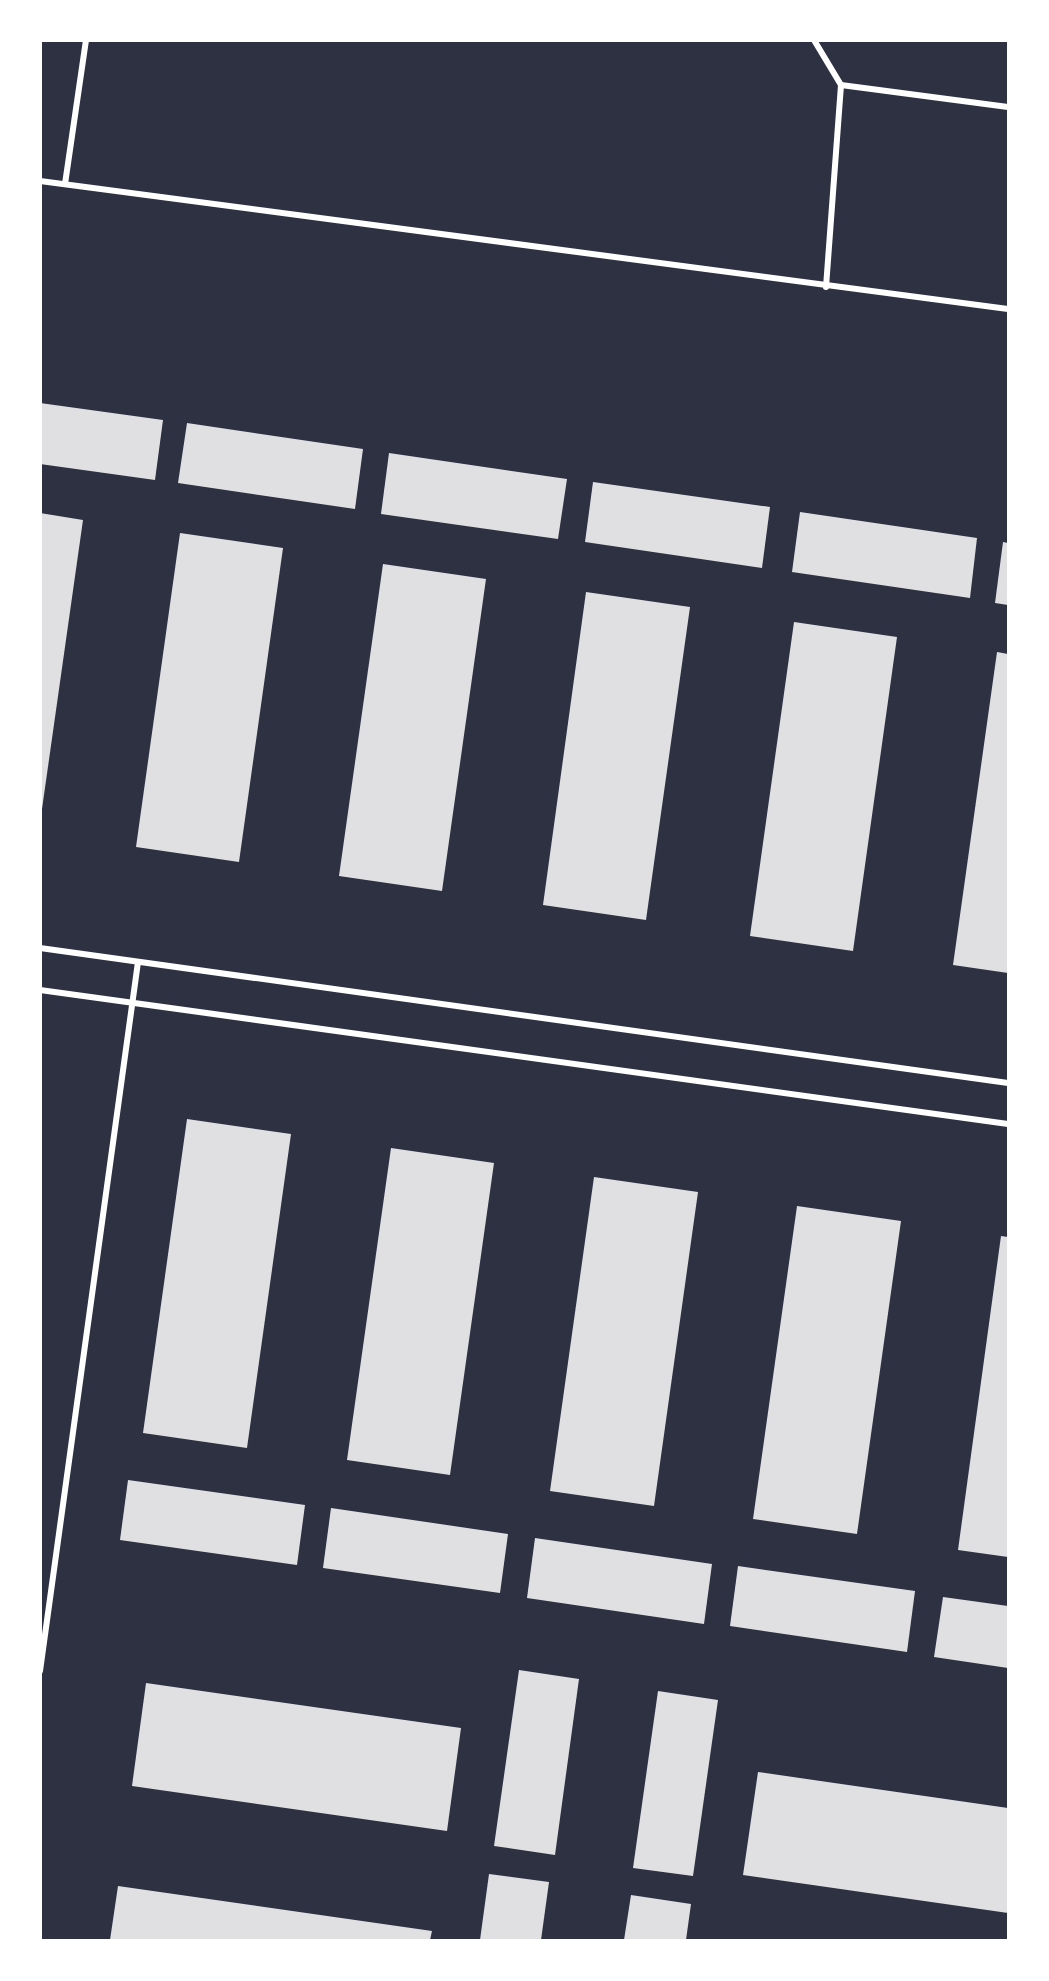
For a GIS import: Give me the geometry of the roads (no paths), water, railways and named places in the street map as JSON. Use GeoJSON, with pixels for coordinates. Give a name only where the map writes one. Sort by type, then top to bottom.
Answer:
{"type":"FeatureCollection","features":[{"type":"Feature","properties":{"kind":"street"},"geometry":{"type":"LineString","coordinates":[[65,184],[86,40]]}},
{"type":"Feature","properties":{"kind":"street"},"geometry":{"type":"LineString","coordinates":[[814,40],[841,85],[826,286]]}},
{"type":"Feature","properties":{"kind":"street"},"geometry":{"type":"LineString","coordinates":[[841,85],[1008,107]]}},
{"type":"Feature","properties":{"kind":"street"},"geometry":{"type":"LineString","coordinates":[[40,181],[1008,309]]}},
{"type":"Feature","properties":{"kind":"street"},"geometry":{"type":"LineString","coordinates":[[40,948],[1008,1083]]}},
{"type":"Feature","properties":{"kind":"street"},"geometry":{"type":"LineString","coordinates":[[40,1671],[138,962]]}},
{"type":"Feature","properties":{"kind":"street"},"geometry":{"type":"LineString","coordinates":[[40,990],[1008,1124]]}}]}
